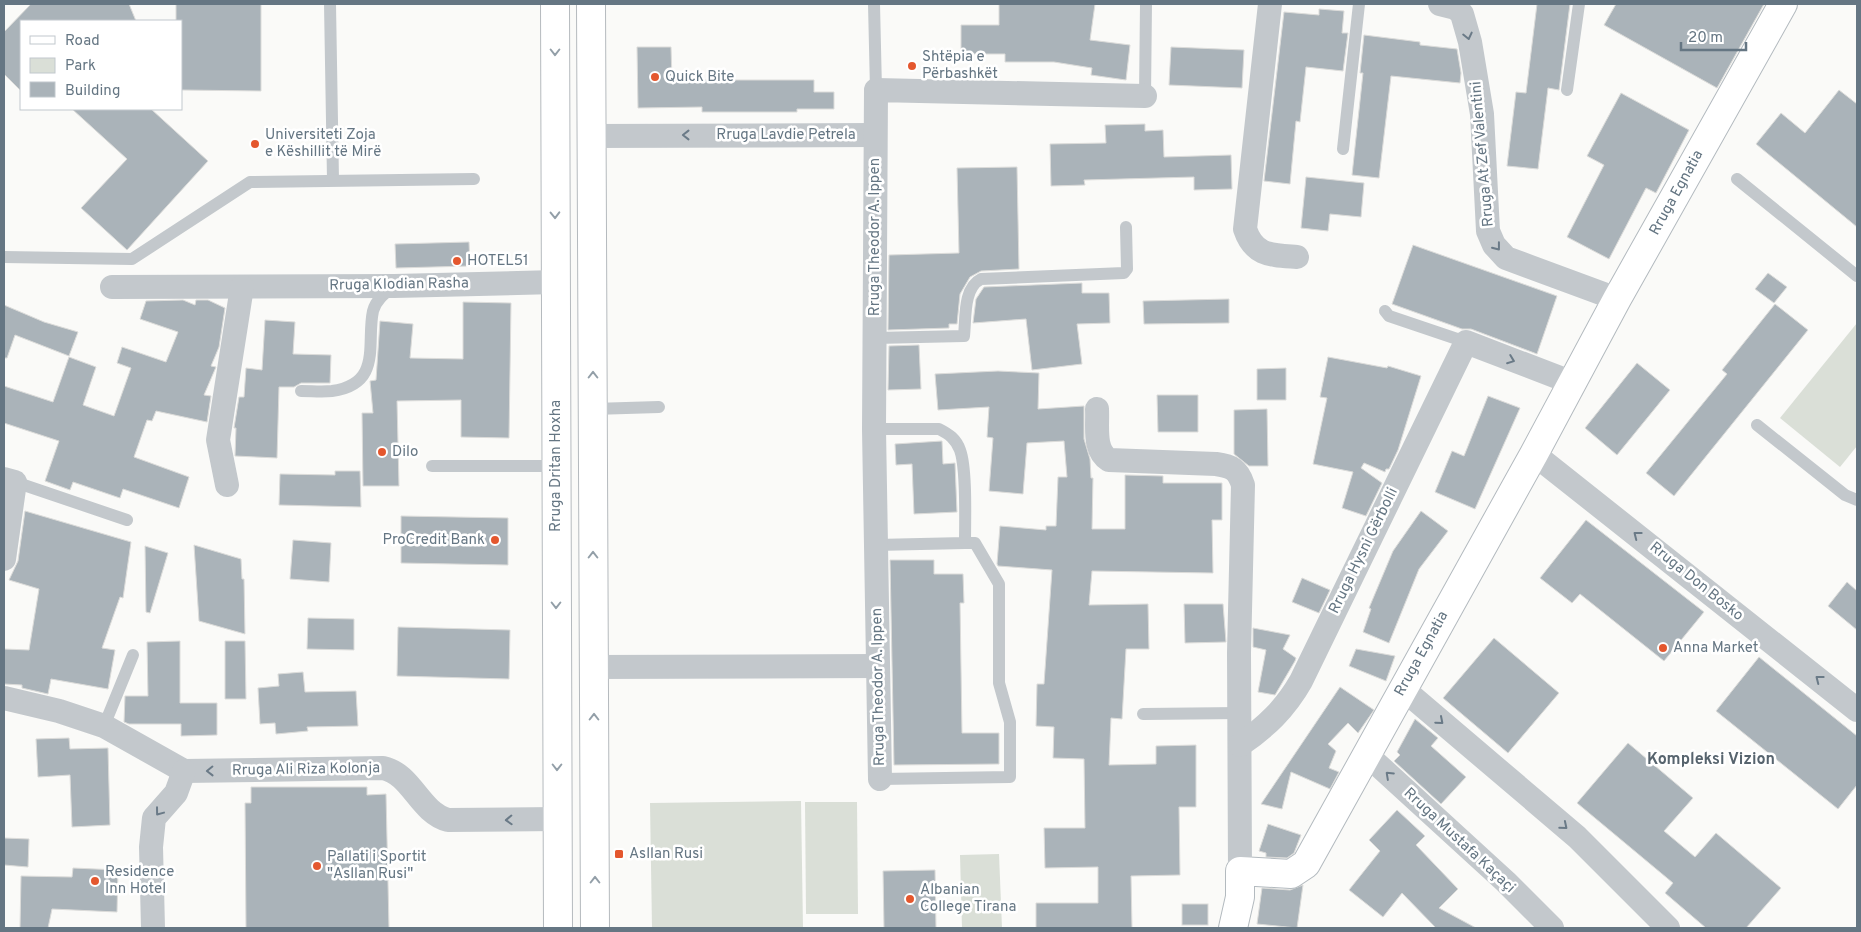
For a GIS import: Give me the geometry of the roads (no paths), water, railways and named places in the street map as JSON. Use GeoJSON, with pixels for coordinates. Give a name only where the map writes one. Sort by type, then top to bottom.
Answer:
{"type":"FeatureCollection","features":[{"type":"Feature","properties":{"kind":"main road","name":"Rruga Dritan Hoxha"},"geometry":{"type":"LineString","coordinates":[[555,4],[558,928]]}},
{"type":"Feature","properties":{"kind":"main road"},"geometry":{"type":"LineString","coordinates":[[591,4],[595,928]]}},
{"type":"Feature","properties":{"kind":"main road","name":"Rruga Egnatia"},"geometry":{"type":"LineString","coordinates":[[1240,871],[1291,874],[1306,864],[1534,454],[1617,299],[1783,4]]}},
{"type":"Feature","properties":{"kind":"main road"},"geometry":{"type":"LineString","coordinates":[[1232,928],[1240,897],[1240,871]]}},
{"type":"Feature","properties":{"kind":"street"},"geometry":{"type":"LineString","coordinates":[[1270,4],[1245,229],[1249,240],[1264,253],[1297,257]]}},
{"type":"Feature","properties":{"kind":"street","name":"Rruga At Zef Valentini"},"geometry":{"type":"LineString","coordinates":[[1440,4],[1456,8],[1462,14],[1468,34],[1482,114],[1488,231],[1494,245],[1506,258],[1617,299]]}},
{"type":"Feature","properties":{"kind":"street","name":"Rruga Lavdie Petrela"},"geometry":{"type":"LineString","coordinates":[[592,136],[875,135],[876,90]]}},
{"type":"Feature","properties":{"kind":"street"},"geometry":{"type":"LineString","coordinates":[[876,90],[1145,96]]}},
{"type":"Feature","properties":{"kind":"street","name":"Rruga Theodor A. Ippen"},"geometry":{"type":"LineString","coordinates":[[875,135],[874,429],[880,779]]}},
{"type":"Feature","properties":{"kind":"street","name":"Rruga Klodian Rasha"},"geometry":{"type":"LineString","coordinates":[[112,287],[394,286],[556,282]]}},
{"type":"Feature","properties":{"kind":"street"},"geometry":{"type":"LineString","coordinates":[[227,485],[218,440],[242,287]]}},
{"type":"Feature","properties":{"kind":"street"},"geometry":{"type":"LineString","coordinates":[[1466,342],[1573,383]]}},
{"type":"Feature","properties":{"kind":"street","name":"Rruga Hysni Gërbolli"},"geometry":{"type":"LineString","coordinates":[[1240,745],[1265,728],[1288,704],[1301,681],[1466,342]]}},
{"type":"Feature","properties":{"kind":"street"},"geometry":{"type":"LineString","coordinates":[[1097,409],[1099,449],[1102,456],[1109,460],[1166,461],[1222,465],[1236,469],[1243,485],[1240,871]]}},
{"type":"Feature","properties":{"kind":"street","name":"Rruga Don Bosko"},"geometry":{"type":"LineString","coordinates":[[1534,454],[1857,710]]}},
{"type":"Feature","properties":{"kind":"street"},"geometry":{"type":"LineString","coordinates":[[4,559],[9,481]]}},
{"type":"Feature","properties":{"kind":"street"},"geometry":{"type":"LineString","coordinates":[[594,667],[878,666]]}},
{"type":"Feature","properties":{"kind":"street"},"geometry":{"type":"LineString","coordinates":[[1403,689],[1577,837],[1668,928]]}},
{"type":"Feature","properties":{"kind":"street"},"geometry":{"type":"LineString","coordinates":[[4,698],[59,711],[104,726],[184,772],[176,793],[154,818],[152,847],[153,928]]}},
{"type":"Feature","properties":{"kind":"street","name":"Rruga Mustafa Kaçaçi"},"geometry":{"type":"LineString","coordinates":[[1366,754],[1506,882],[1552,928]]}},
{"type":"Feature","properties":{"kind":"street","name":"Rruga Ali Riza Kolonja"},"geometry":{"type":"LineString","coordinates":[[184,772],[382,768],[397,772],[430,810],[440,818],[454,821],[557,819]]}},
{"type":"Feature","properties":{"kind":"lane"},"geometry":{"type":"LineString","coordinates":[[330,4],[333,180]]}},
{"type":"Feature","properties":{"kind":"lane"},"geometry":{"type":"LineString","coordinates":[[874,4],[876,90]]}},
{"type":"Feature","properties":{"kind":"lane"},"geometry":{"type":"LineString","coordinates":[[1145,96],[1146,4]]}},
{"type":"Feature","properties":{"kind":"lane"},"geometry":{"type":"LineString","coordinates":[[1344,149],[1359,4]]}},
{"type":"Feature","properties":{"kind":"lane"},"geometry":{"type":"LineString","coordinates":[[1567,90],[1579,4]]}},
{"type":"Feature","properties":{"kind":"lane"},"geometry":{"type":"LineString","coordinates":[[4,257],[132,259],[250,182],[474,179]]}},
{"type":"Feature","properties":{"kind":"lane"},"geometry":{"type":"LineString","coordinates":[[1736,179],[1857,276]]}},
{"type":"Feature","properties":{"kind":"lane","name":"Rruga Theodor A. Ippen"},"geometry":{"type":"LineString","coordinates":[[875,338],[964,336],[969,290],[974,282],[981,279],[1124,273],[1127,269],[1126,227]]}},
{"type":"Feature","properties":{"kind":"lane"},"geometry":{"type":"LineString","coordinates":[[301,391],[334,390],[348,386],[367,369],[371,355],[373,310],[381,296],[394,286]]}},
{"type":"Feature","properties":{"kind":"lane"},"geometry":{"type":"LineString","coordinates":[[1385,311],[1389,316],[1466,342]]}},
{"type":"Feature","properties":{"kind":"lane"},"geometry":{"type":"LineString","coordinates":[[593,408],[659,407]]}},
{"type":"Feature","properties":{"kind":"lane"},"geometry":{"type":"LineString","coordinates":[[1756,426],[1845,495],[1857,500]]}},
{"type":"Feature","properties":{"kind":"lane"},"geometry":{"type":"LineString","coordinates":[[874,429],[939,429],[956,441],[963,462],[965,543],[876,545]]}},
{"type":"Feature","properties":{"kind":"lane"},"geometry":{"type":"LineString","coordinates":[[432,466],[556,466]]}},
{"type":"Feature","properties":{"kind":"lane"},"geometry":{"type":"LineString","coordinates":[[9,481],[127,520]]}},
{"type":"Feature","properties":{"kind":"lane","name":"Rruga Theodor A. Ippen"},"geometry":{"type":"LineString","coordinates":[[880,779],[1010,777],[1010,722],[999,683],[1000,584],[975,543],[965,543]]}},
{"type":"Feature","properties":{"kind":"lane"},"geometry":{"type":"LineString","coordinates":[[104,726],[133,655]]}},
{"type":"Feature","properties":{"kind":"lane"},"geometry":{"type":"LineString","coordinates":[[1143,714],[1240,713]]}},
{"type":"Feature","properties":{"kind":"place","name":"Shtëpia e Përbashkët"},"geometry":{"type":"Point","coordinates":[912,66]}},
{"type":"Feature","properties":{"kind":"place","name":"Quick Bite"},"geometry":{"type":"Point","coordinates":[655,77]}},
{"type":"Feature","properties":{"kind":"place","name":"Universiteti Zoja e Këshillit të Mirë"},"geometry":{"type":"Point","coordinates":[255,144]}},
{"type":"Feature","properties":{"kind":"place","name":"HOTEL51"},"geometry":{"type":"Point","coordinates":[457,261]}},
{"type":"Feature","properties":{"kind":"place","name":"Dilo"},"geometry":{"type":"Point","coordinates":[382,452]}},
{"type":"Feature","properties":{"kind":"place","name":"ProCredit Bank"},"geometry":{"type":"Point","coordinates":[495,540]}},
{"type":"Feature","properties":{"kind":"place","name":"Anna Market"},"geometry":{"type":"Point","coordinates":[1663,648]}},
{"type":"Feature","properties":{"kind":"place","name":"Asllan Rusi"},"geometry":{"type":"Point","coordinates":[619,854]}},
{"type":"Feature","properties":{"kind":"place","name":"Pallati i Sportit \"Asllan Rusi\""},"geometry":{"type":"Point","coordinates":[317,866]}},
{"type":"Feature","properties":{"kind":"place","name":"Residence Inn Hotel"},"geometry":{"type":"Point","coordinates":[95,881]}},
{"type":"Feature","properties":{"kind":"place","name":"Albanian College Tirana"},"geometry":{"type":"Point","coordinates":[910,899]}},
{"type":"Feature","properties":{"kind":"district","name":"Kompleksi Vizion"},"geometry":{"type":"Point","coordinates":[1711,760]}}]}
